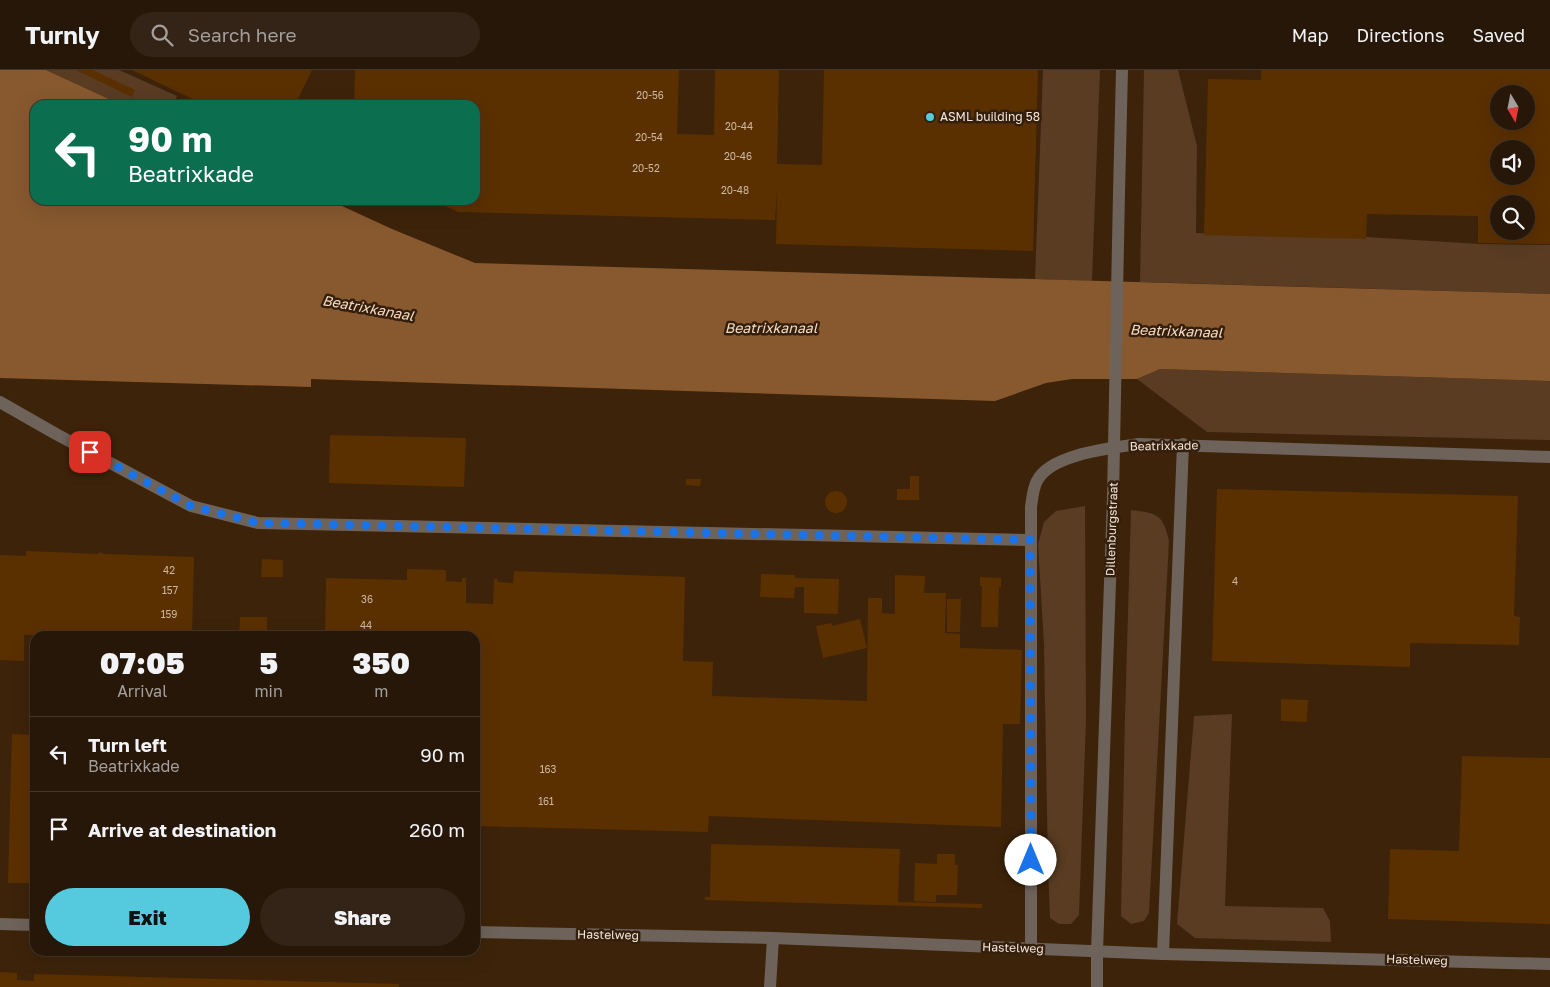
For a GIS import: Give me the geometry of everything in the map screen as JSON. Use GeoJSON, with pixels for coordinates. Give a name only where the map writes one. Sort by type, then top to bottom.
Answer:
{"type":"FeatureCollection","features":[{"type":"Feature","properties":{"kind":"street","name":"Dillenburgstraat"},"geometry":{"type":"LineString","coordinates":[[1097,987],[1113,497],[1122,70]]}},
{"type":"Feature","properties":{"kind":"street"},"geometry":{"type":"LineString","coordinates":[[0,402],[191,506],[258,523],[1030,540],[1031,948]]}},
{"type":"Feature","properties":{"kind":"street","name":"Beatrixkade"},"geometry":{"type":"LineString","coordinates":[[1030,540],[1031,508],[1037,481],[1053,464],[1091,451],[1139,444],[1183,444],[1550,457]]}},
{"type":"Feature","properties":{"kind":"street"},"geometry":{"type":"LineString","coordinates":[[1163,954],[1183,444]]}},
{"type":"Feature","properties":{"kind":"street"},"geometry":{"type":"LineString","coordinates":[[0,924],[30,925]]}},
{"type":"Feature","properties":{"kind":"street","name":"Hastelweg"},"geometry":{"type":"LineString","coordinates":[[480,932],[773,938],[1163,954],[1550,964]]}},
{"type":"Feature","properties":{"kind":"street"},"geometry":{"type":"LineString","coordinates":[[770,987],[773,938]]}},
{"type":"Feature","properties":{"kind":"shaded area"},"geometry":{"type":"Polygon","coordinates":[[[0,70],[1550,70],[1550,987],[0,987],[0,70]]]}},
{"type":"Feature","properties":{"kind":"shaded area"},"geometry":{"type":"Polygon","coordinates":[[[46,70],[119,70],[177,96],[175,100],[111,100],[46,70]]]}},
{"type":"Feature","properties":{"kind":"shaded area"},"geometry":{"type":"Polygon","coordinates":[[[1043,70],[1100,70],[1092,281],[1035,279],[1043,70]]]}},
{"type":"Feature","properties":{"kind":"shaded area"},"geometry":{"type":"Polygon","coordinates":[[[1144,70],[1178,70],[1197,146],[1196,233],[1366,237],[1480,244],[1550,245],[1550,294],[1140,282],[1144,70]]]}},
{"type":"Feature","properties":{"kind":"shaded area"},"geometry":{"type":"Polygon","coordinates":[[[1160,369],[1550,381],[1550,440],[1207,432],[1137,379],[1160,369]]]}},
{"type":"Feature","properties":{"kind":"shaded area"},"geometry":{"type":"Polygon","coordinates":[[[1085,506],[1086,719],[1079,915],[1071,924],[1059,924],[1050,918],[1044,645],[1038,544],[1044,522],[1056,511],[1085,506]]]}},
{"type":"Feature","properties":{"kind":"shaded area"},"geometry":{"type":"Polygon","coordinates":[[[1131,510],[1147,512],[1158,517],[1164,526],[1169,541],[1149,913],[1144,921],[1131,924],[1121,916],[1131,510]]]}},
{"type":"Feature","properties":{"kind":"shaded area"},"geometry":{"type":"Polygon","coordinates":[[[1232,714],[1225,906],[1323,908],[1330,921],[1331,942],[1195,938],[1177,924],[1194,716],[1232,714]]]}},
{"type":"Feature","properties":{"kind":"water","name":"Beatrixkanaal"},"geometry":{"type":"Polygon","coordinates":[[[0,70],[46,70],[111,100],[30,100],[30,205],[340,205],[475,263],[1550,294],[1550,381],[1160,369],[1137,379],[1072,379],[1046,383],[995,401],[311,379],[311,387],[0,378],[0,70]]]}},
{"type":"Feature","properties":{"kind":"building"},"geometry":{"type":"Polygon","coordinates":[[[76,70],[93,70],[135,90],[132,97],[76,70]]]}},
{"type":"Feature","properties":{"kind":"building"},"geometry":{"type":"Polygon","coordinates":[[[132,70],[312,70],[297,100],[195,100],[132,70]]]}},
{"type":"Feature","properties":{"kind":"building"},"geometry":{"type":"Polygon","coordinates":[[[355,70],[679,70],[677,134],[714,135],[715,70],[779,70],[777,164],[822,165],[824,70],[1038,70],[1033,251],[776,244],[777,190],[775,220],[458,212],[443,205],[480,205],[480,100],[354,100],[355,70]]]}},
{"type":"Feature","properties":{"kind":"building"},"geometry":{"type":"Polygon","coordinates":[[[1261,70],[1550,70],[1550,244],[1478,243],[1478,216],[1367,214],[1366,239],[1204,235],[1208,79],[1261,80],[1261,70]]]}},
{"type":"Feature","properties":{"kind":"building"},"geometry":{"type":"Polygon","coordinates":[[[330,435],[466,438],[464,487],[329,483],[330,435]]]}},
{"type":"Feature","properties":{"kind":"building"},"geometry":{"type":"Polygon","coordinates":[[[910,476],[919,476],[919,500],[897,500],[897,489],[910,489],[910,476]]]}},
{"type":"Feature","properties":{"kind":"building"},"geometry":{"type":"Polygon","coordinates":[[[686,479],[701,479],[700,486],[686,485],[686,479]]]}},
{"type":"Feature","properties":{"kind":"building"},"geometry":{"type":"Polygon","coordinates":[[[1217,489],[1518,496],[1514,616],[1520,617],[1519,645],[1410,643],[1410,667],[1212,661],[1217,489]]]}},
{"type":"Feature","properties":{"kind":"building"},"geometry":{"type":"Polygon","coordinates":[[[836,491],[844,494],[847,502],[844,510],[836,513],[828,510],[825,502],[828,494],[836,491]]]}},
{"type":"Feature","properties":{"kind":"building"},"geometry":{"type":"Polygon","coordinates":[[[26,551],[99,554],[99,552],[104,554],[194,557],[192,631],[30,631],[30,635],[24,635],[24,661],[0,660],[0,555],[26,556],[26,551]]]}},
{"type":"Feature","properties":{"kind":"building"},"geometry":{"type":"Polygon","coordinates":[[[262,559],[283,560],[283,577],[261,577],[262,559]]]}},
{"type":"Feature","properties":{"kind":"building"},"geometry":{"type":"Polygon","coordinates":[[[407,569],[446,570],[446,581],[462,582],[462,578],[466,578],[466,603],[493,604],[494,579],[497,579],[498,582],[513,583],[514,571],[685,577],[683,661],[713,662],[712,696],[867,701],[868,598],[882,598],[882,613],[895,614],[895,575],[925,576],[924,593],[946,593],[945,633],[960,634],[960,648],[1022,650],[1020,724],[1003,724],[1001,827],[709,816],[708,832],[480,826],[480,631],[325,631],[326,578],[407,580],[407,569]]]}},
{"type":"Feature","properties":{"kind":"building"},"geometry":{"type":"Polygon","coordinates":[[[761,574],[795,575],[795,578],[839,579],[838,614],[804,613],[804,587],[795,587],[794,598],[760,597],[761,574]]]}},
{"type":"Feature","properties":{"kind":"building"},"geometry":{"type":"Polygon","coordinates":[[[980,577],[1001,578],[998,627],[981,627],[982,586],[980,586],[980,577]]]}},
{"type":"Feature","properties":{"kind":"building"},"geometry":{"type":"Polygon","coordinates":[[[947,599],[961,599],[960,632],[947,632],[947,599]]]}},
{"type":"Feature","properties":{"kind":"building"},"geometry":{"type":"Polygon","coordinates":[[[240,617],[267,617],[267,631],[239,631],[240,617]]]}},
{"type":"Feature","properties":{"kind":"building"},"geometry":{"type":"Polygon","coordinates":[[[860,619],[867,648],[823,658],[816,626],[832,623],[832,626],[860,619]]]}},
{"type":"Feature","properties":{"kind":"building"},"geometry":{"type":"Polygon","coordinates":[[[1281,699],[1308,700],[1307,722],[1281,721],[1281,699]]]}},
{"type":"Feature","properties":{"kind":"building"},"geometry":{"type":"Polygon","coordinates":[[[12,734],[30,735],[30,883],[8,883],[12,734]]]}},
{"type":"Feature","properties":{"kind":"building"},"geometry":{"type":"Polygon","coordinates":[[[1462,756],[1550,758],[1550,924],[1388,919],[1390,849],[1459,851],[1462,756]]]}},
{"type":"Feature","properties":{"kind":"building"},"geometry":{"type":"Polygon","coordinates":[[[711,844],[900,849],[898,902],[982,904],[982,908],[705,900],[705,897],[710,897],[711,844]]]}},
{"type":"Feature","properties":{"kind":"building"},"geometry":{"type":"Polygon","coordinates":[[[937,854],[955,854],[955,865],[958,865],[957,895],[936,895],[936,902],[914,901],[915,863],[937,864],[937,854]]]}},
{"type":"Feature","properties":{"kind":"building"},"geometry":{"type":"Polygon","coordinates":[[[0,972],[17,973],[17,980],[34,981],[34,974],[399,984],[399,987],[0,987],[0,972]]]}},
{"type":"Feature","properties":{"kind":"place","name":"ASML building 58"},"geometry":{"type":"Point","coordinates":[930,117]}},
{"type":"Feature","properties":{"kind":"route"},"geometry":{"type":"LineString","coordinates":[[90,452],[191,506],[258,523],[1030,540],[1031,860]]}}]}
